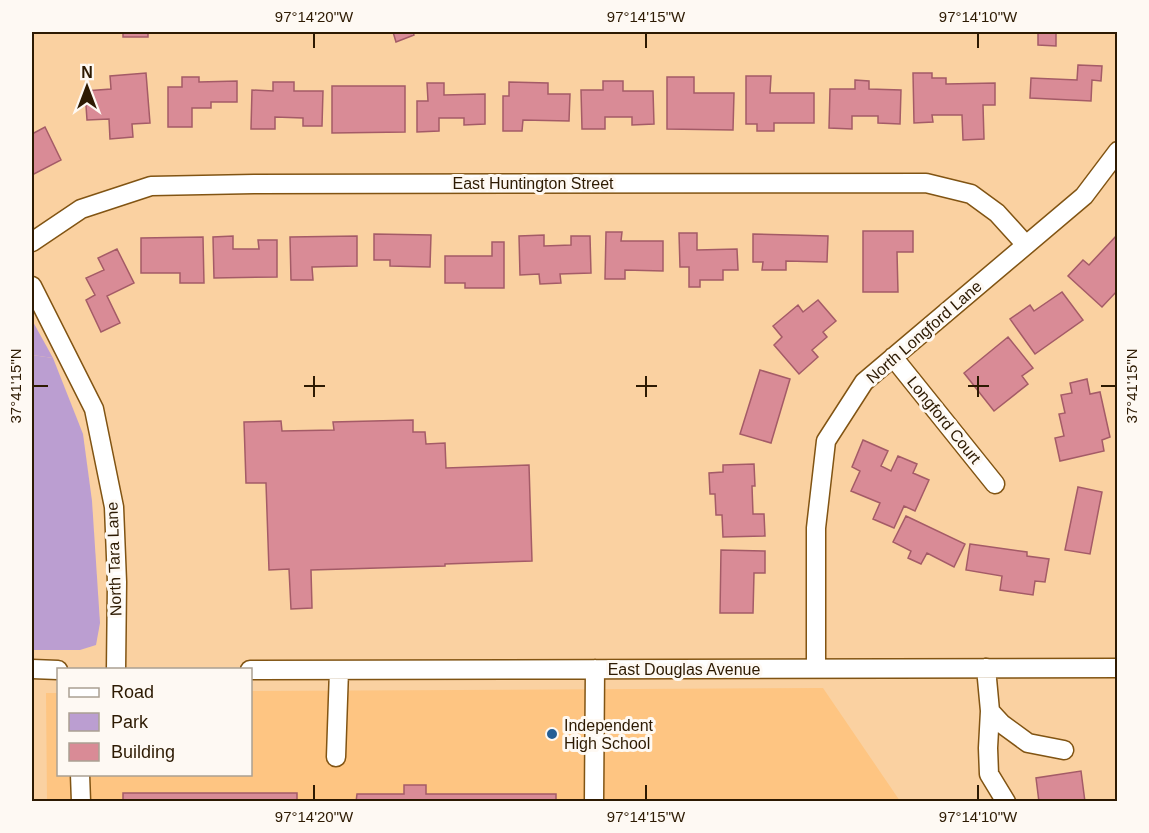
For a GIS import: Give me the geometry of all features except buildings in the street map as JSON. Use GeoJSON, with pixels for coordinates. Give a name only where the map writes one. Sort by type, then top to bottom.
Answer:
{"type":"FeatureCollection","features":[{"type":"Feature","properties":{"kind":"street","name":"North Longford Lane"},"geometry":{"type":"LineString","coordinates":[[816,668],[816,528],[826,441],[864,382],[1084,196],[1118,151]]}},
{"type":"Feature","properties":{"kind":"street","name":"East Huntington Street"},"geometry":{"type":"LineString","coordinates":[[32,242],[81,210],[151,186],[926,183],[971,194],[997,213],[1026,245]]}},
{"type":"Feature","properties":{"kind":"street","name":"North Tara Lane"},"geometry":{"type":"LineString","coordinates":[[32,286],[94,409],[114,507],[117,582],[116,668]]}},
{"type":"Feature","properties":{"kind":"street","name":"Longford Court"},"geometry":{"type":"LineString","coordinates":[[893,357],[995,483]]}},
{"type":"Feature","properties":{"kind":"street"},"geometry":{"type":"LineString","coordinates":[[986,668],[990,711],[989,774],[1006,801]]}},
{"type":"Feature","properties":{"kind":"street","name":"East Douglas Avenue"},"geometry":{"type":"LineString","coordinates":[[252,670],[1118,668]]}},
{"type":"Feature","properties":{"kind":"street"},"geometry":{"type":"LineString","coordinates":[[32,669],[57,670]]}},
{"type":"Feature","properties":{"kind":"street"},"geometry":{"type":"LineString","coordinates":[[594,801],[595,669]]}},
{"type":"Feature","properties":{"kind":"street"},"geometry":{"type":"LineString","coordinates":[[336,757],[339,670]]}},
{"type":"Feature","properties":{"kind":"street"},"geometry":{"type":"LineString","coordinates":[[990,711],[1002,724],[1028,743],[1064,750]]}},
{"type":"Feature","properties":{"kind":"street"},"geometry":{"type":"LineString","coordinates":[[80,776],[81,801]]}},
{"type":"Feature","properties":{"kind":"shaded area"},"geometry":{"type":"Polygon","coordinates":[[[32,320],[53,358],[32,355],[32,320]]]}},
{"type":"Feature","properties":{"kind":"shaded area","name":"Independent High School"},"geometry":{"type":"Polygon","coordinates":[[[823,688],[900,801],[47,801],[46,693],[57,693],[57,776],[252,776],[252,691],[823,688]]]}},
{"type":"Feature","properties":{"kind":"green space"},"geometry":{"type":"Polygon","coordinates":[[[32,355],[53,358],[83,434],[92,501],[100,623],[96,645],[80,650],[32,650],[32,355]]]}},
{"type":"Feature","properties":{"kind":"place","name":"Independent High School"},"geometry":{"type":"Point","coordinates":[552,734]}}]}
